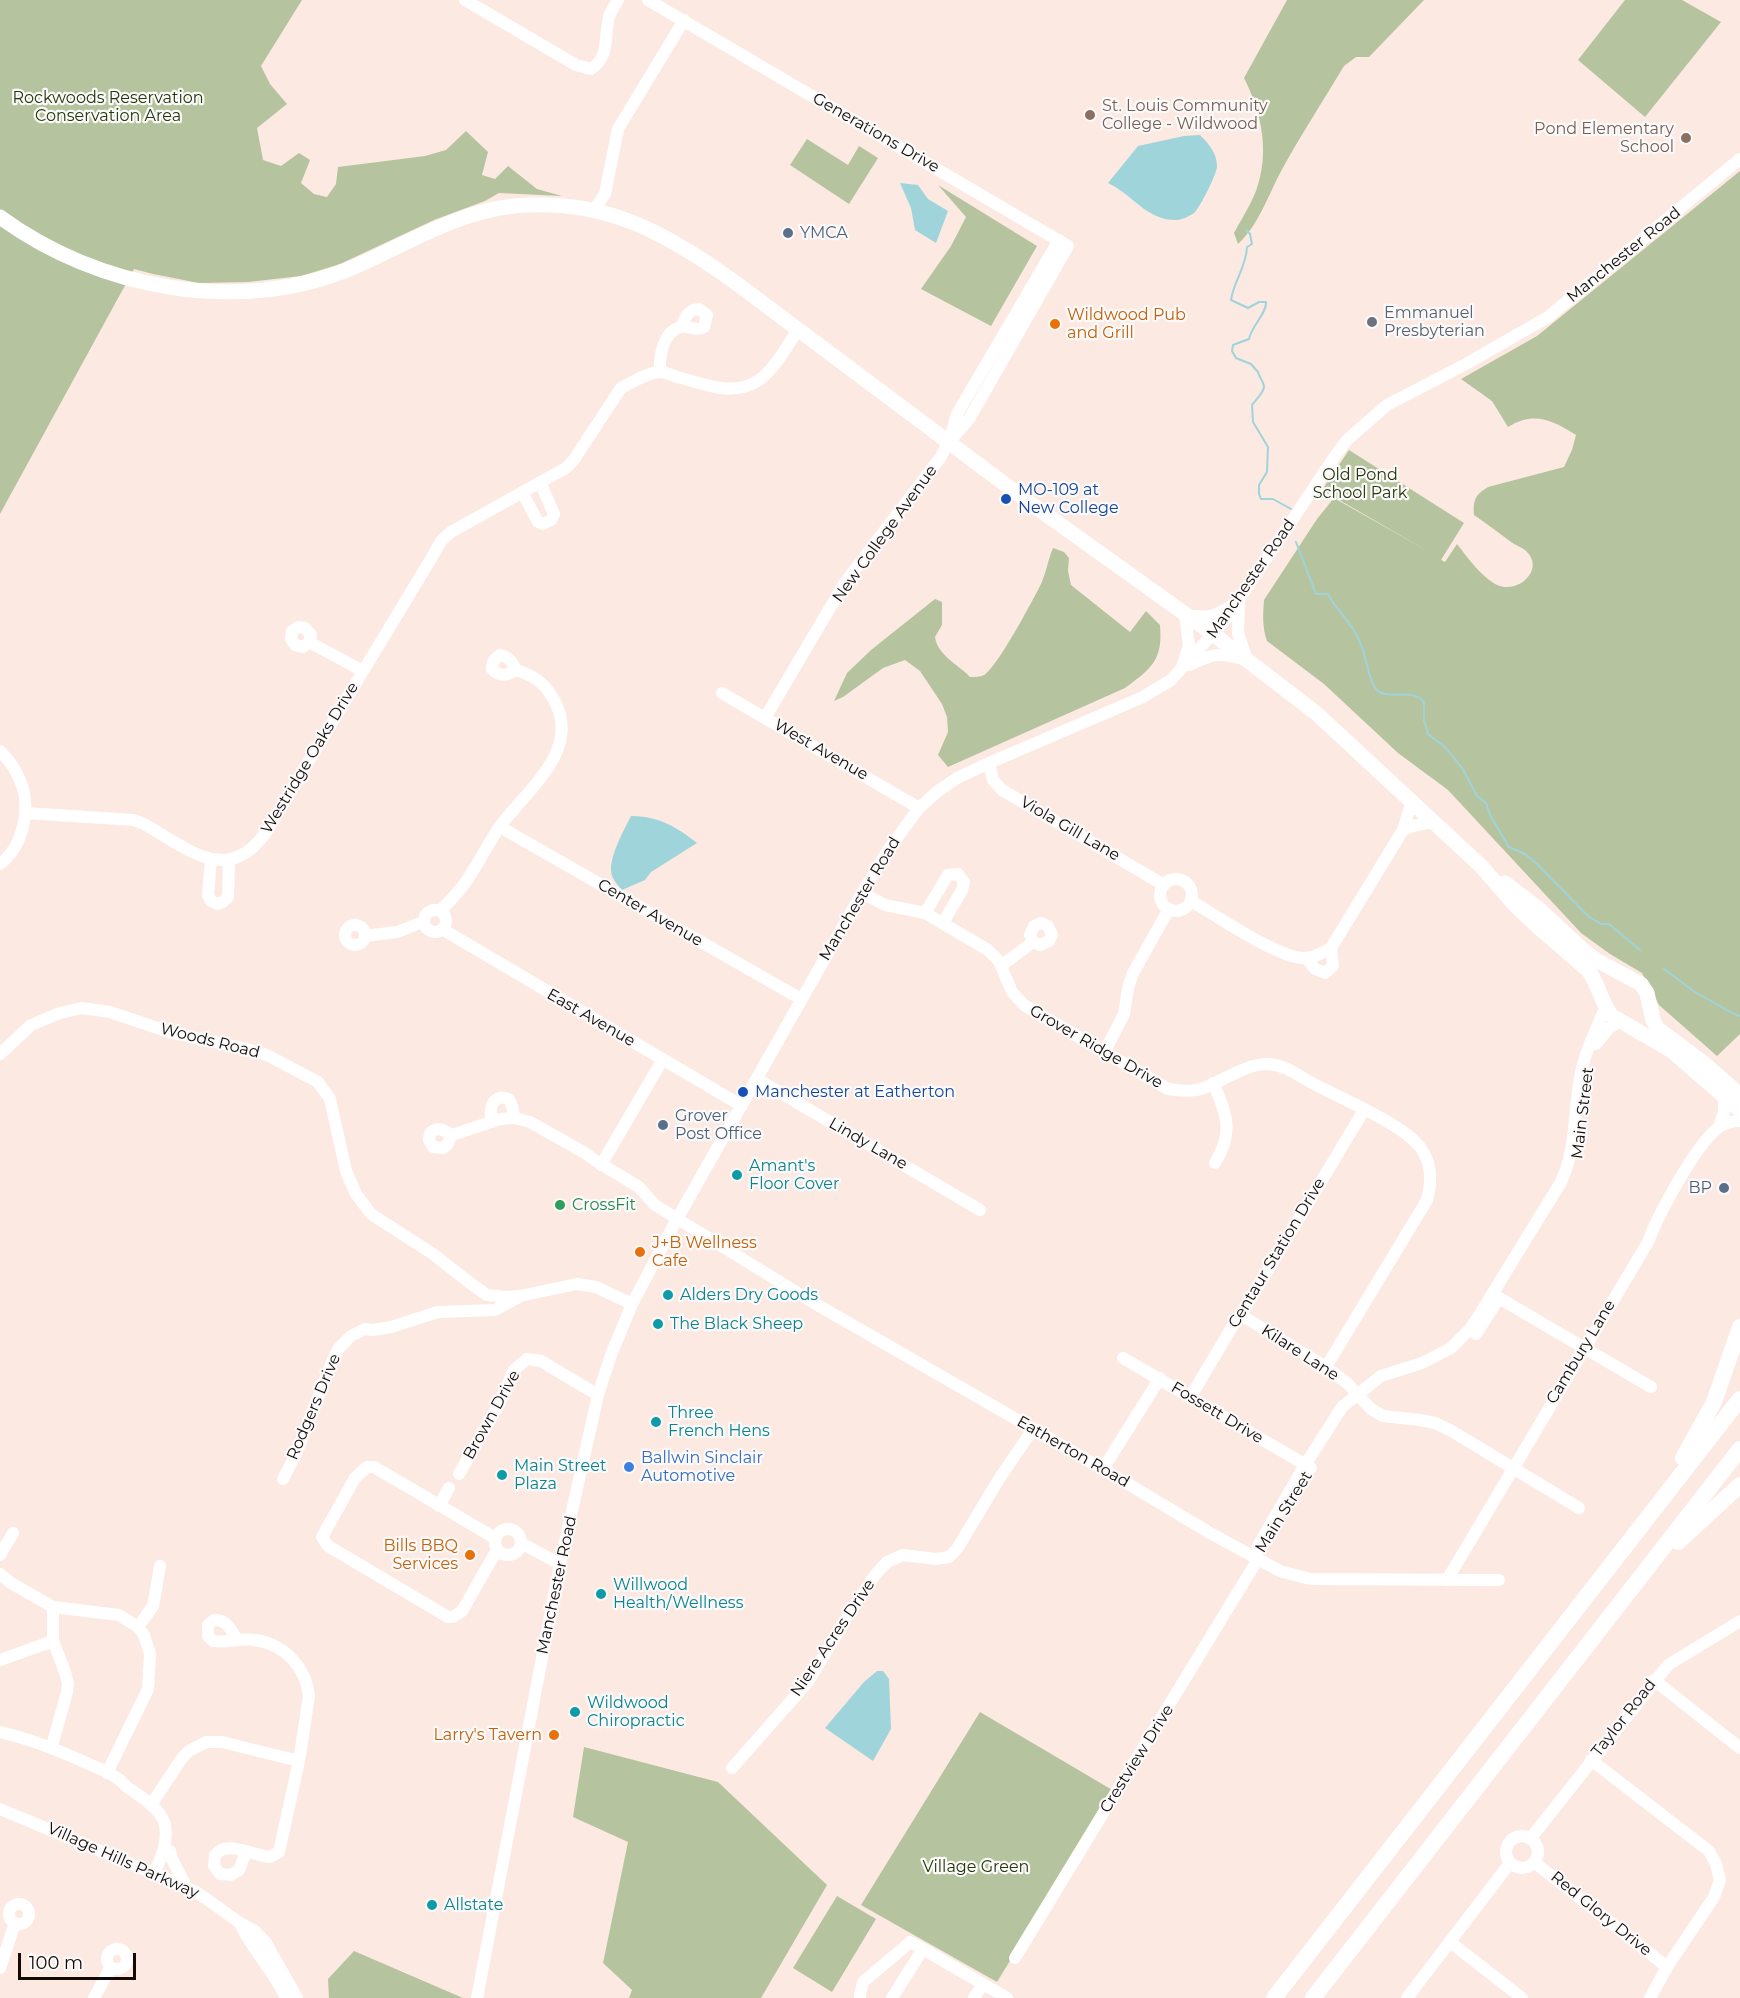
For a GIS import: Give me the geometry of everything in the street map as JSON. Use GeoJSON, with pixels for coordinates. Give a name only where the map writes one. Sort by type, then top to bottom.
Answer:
{"type":"FeatureCollection","features":[{"type":"Feature","properties":{"kind":"highway"},"geometry":{"type":"LineString","coordinates":[[1658,1504],[1714,1402],[1740,1327]]}},
{"type":"Feature","properties":{"kind":"highway"},"geometry":{"type":"LineString","coordinates":[[1274,1998],[1740,1399]]}},
{"type":"Feature","properties":{"kind":"highway"},"geometry":{"type":"LineString","coordinates":[[1313,1998],[1740,1449]]}},
{"type":"Feature","properties":{"kind":"highway"},"geometry":{"type":"LineString","coordinates":[[1640,1578],[1740,1485]]}},
{"type":"Feature","properties":{"kind":"main road"},"geometry":{"type":"LineString","coordinates":[[0,217],[49,247],[106,270],[175,288],[223,292],[269,289],[316,280],[353,267],[454,220],[494,209],[556,205],[594,210],[627,219],[676,242],[708,263],[1316,712],[1481,866],[1536,925],[1588,970],[1612,1016],[1672,1052],[1732,1096]]}},
{"type":"Feature","properties":{"kind":"main road"},"geometry":{"type":"LineString","coordinates":[[1481,866],[1539,909],[1583,950],[1641,984],[1648,997],[1657,1028],[1722,1078],[1740,1110]]}},
{"type":"Feature","properties":{"kind":"main road"},"geometry":{"type":"LineString","coordinates":[[1605,1006],[1605,992],[1611,983],[1628,977]]}},
{"type":"Feature","properties":{"kind":"main road"},"geometry":{"type":"LineString","coordinates":[[1621,1021],[1633,1020],[1642,1014],[1648,997]]}},
{"type":"Feature","properties":{"kind":"street"},"geometry":{"type":"LineString","coordinates":[[465,0],[576,65],[591,69],[602,60],[609,15],[618,0]]}},
{"type":"Feature","properties":{"kind":"street","name":"Generations Drive"},"geometry":{"type":"LineString","coordinates":[[648,0],[1064,243]]}},
{"type":"Feature","properties":{"kind":"street"},"geometry":{"type":"LineString","coordinates":[[594,210],[606,194],[618,129],[684,20]]}},
{"type":"Feature","properties":{"kind":"street","name":"Manchester Road"},"geometry":{"type":"LineString","coordinates":[[477,1998],[561,1564],[598,1395],[611,1355],[632,1304],[677,1219],[893,842],[919,808],[957,778],[1143,697],[1171,680],[1239,602],[1335,456],[1347,440],[1375,414],[1400,397],[1466,364],[1548,317],[1740,159]]}},
{"type":"Feature","properties":{"kind":"street","name":"New College Avenue"},"geometry":{"type":"LineString","coordinates":[[765,718],[844,584],[940,458],[949,442],[969,420],[1064,243]]}},
{"type":"Feature","properties":{"kind":"street"},"geometry":{"type":"LineString","coordinates":[[682,326],[670,333],[666,340],[659,362],[660,372],[729,389],[754,383],[763,376],[798,330]]}},
{"type":"Feature","properties":{"kind":"street","name":"Westridge Oaks Drive"},"geometry":{"type":"LineString","coordinates":[[229,861],[250,851],[266,832],[442,540],[460,525],[540,482],[573,461],[621,388],[632,381],[660,372]]}},
{"type":"Feature","properties":{"kind":"street"},"geometry":{"type":"LineString","coordinates":[[522,492],[538,522],[543,524],[549,522],[555,514],[540,482]]}},
{"type":"Feature","properties":{"kind":"street"},"geometry":{"type":"LineString","coordinates":[[1182,668],[1190,645],[1185,615],[1206,618],[1239,602]]}},
{"type":"Feature","properties":{"kind":"street"},"geometry":{"type":"LineString","coordinates":[[1239,602],[1238,633],[1247,660]]}},
{"type":"Feature","properties":{"kind":"street"},"geometry":{"type":"LineString","coordinates":[[309,642],[363,671]]}},
{"type":"Feature","properties":{"kind":"street"},"geometry":{"type":"LineString","coordinates":[[1182,668],[1216,654],[1247,660]]}},
{"type":"Feature","properties":{"kind":"street"},"geometry":{"type":"LineString","coordinates":[[365,936],[397,932],[423,922],[430,910],[440,910],[466,882],[500,827],[552,763],[559,750],[562,731],[560,712],[550,692],[540,680],[516,670]]}},
{"type":"Feature","properties":{"kind":"street","name":"West Avenue"},"geometry":{"type":"LineString","coordinates":[[723,693],[919,808]]}},
{"type":"Feature","properties":{"kind":"street"},"geometry":{"type":"LineString","coordinates":[[0,751],[20,779],[24,793],[25,813],[17,842],[0,864]]}},
{"type":"Feature","properties":{"kind":"street","name":"Viola Gill Lane"},"geometry":{"type":"LineString","coordinates":[[989,763],[993,780],[1002,790],[1164,885],[1172,879],[1187,882],[1192,891],[1191,901],[1287,955],[1306,958],[1315,969],[1325,973],[1333,966],[1331,948],[1403,830],[1412,801]]}},
{"type":"Feature","properties":{"kind":"street"},"geometry":{"type":"LineString","coordinates":[[25,813],[134,820],[200,856],[229,861],[228,897],[217,904],[211,901],[208,895],[211,859]]}},
{"type":"Feature","properties":{"kind":"street"},"geometry":{"type":"LineString","coordinates":[[1403,830],[1421,823],[1434,822]]}},
{"type":"Feature","properties":{"kind":"street","name":"Center Avenue"},"geometry":{"type":"LineString","coordinates":[[500,827],[801,999]]}},
{"type":"Feature","properties":{"kind":"street"},"geometry":{"type":"LineString","coordinates":[[925,913],[948,874],[958,874],[963,878],[964,886],[943,923]]}},
{"type":"Feature","properties":{"kind":"street"},"geometry":{"type":"LineString","coordinates":[[1164,885],[1161,898],[1169,909],[1184,909],[1191,901]]}},
{"type":"Feature","properties":{"kind":"street","name":"Grover Ridge Drive"},"geometry":{"type":"LineString","coordinates":[[862,893],[885,905],[925,913],[988,950],[1001,966],[1012,992],[1024,1005],[1168,1089],[1196,1090],[1259,1065],[1278,1066],[1403,1132],[1421,1148],[1430,1170],[1430,1190],[1424,1206],[1326,1367]]}},
{"type":"Feature","properties":{"kind":"street"},"geometry":{"type":"LineString","coordinates":[[1104,1053],[1124,1014],[1132,973],[1169,909]]}},
{"type":"Feature","properties":{"kind":"street"},"geometry":{"type":"LineString","coordinates":[[440,910],[446,920],[442,929]]}},
{"type":"Feature","properties":{"kind":"street","name":"East Avenue"},"geometry":{"type":"LineString","coordinates":[[423,922],[432,932],[442,929],[742,1106]]}},
{"type":"Feature","properties":{"kind":"street"},"geometry":{"type":"LineString","coordinates":[[1001,966],[1033,942]]}},
{"type":"Feature","properties":{"kind":"street"},"geometry":{"type":"LineString","coordinates":[[1306,958],[1331,948]]}},
{"type":"Feature","properties":{"kind":"street","name":"Main Street"},"geometry":{"type":"LineString","coordinates":[[1257,1559],[1308,1466],[1360,1396],[1381,1376],[1422,1363],[1451,1348],[1470,1329],[1480,1314],[1567,1169],[1574,1142],[1582,1065],[1605,1006]]}},
{"type":"Feature","properties":{"kind":"street","name":"Woods Road"},"geometry":{"type":"LineString","coordinates":[[0,1054],[31,1025],[60,1013],[82,1008],[110,1012],[172,1033],[243,1047],[267,1055],[318,1082],[330,1099],[346,1170],[356,1194],[371,1214],[433,1254],[487,1294],[506,1297],[520,1296],[577,1284],[596,1287],[632,1304]]}},
{"type":"Feature","properties":{"kind":"street","name":"Main Street"},"geometry":{"type":"LineString","coordinates":[[1360,1396],[1390,1381],[1424,1371],[1453,1355],[1475,1335],[1569,1185],[1575,1171],[1581,1142],[1585,1089],[1592,1053],[1608,1028],[1621,1021]]}},
{"type":"Feature","properties":{"kind":"street"},"geometry":{"type":"LineString","coordinates":[[601,1165],[663,1059]]}},
{"type":"Feature","properties":{"kind":"street"},"geometry":{"type":"LineString","coordinates":[[1722,1078],[1740,1083]]}},
{"type":"Feature","properties":{"kind":"street","name":"Lindy Lane"},"geometry":{"type":"LineString","coordinates":[[757,1079],[980,1210]]}},
{"type":"Feature","properties":{"kind":"street"},"geometry":{"type":"LineString","coordinates":[[1213,1083],[1227,1116],[1224,1145],[1215,1163]]}},
{"type":"Feature","properties":{"kind":"street","name":"Cambury Lane"},"geometry":{"type":"LineString","coordinates":[[1447,1580],[1648,1242],[1672,1194],[1699,1150],[1719,1127],[1732,1096]]}},
{"type":"Feature","properties":{"kind":"street"},"geometry":{"type":"LineString","coordinates":[[452,1135],[491,1121],[515,1118],[511,1102],[507,1098],[500,1097],[495,1100],[492,1106],[491,1121]]}},
{"type":"Feature","properties":{"kind":"street","name":"Centaur Station Drive"},"geometry":{"type":"LineString","coordinates":[[1191,1396],[1364,1110]]}},
{"type":"Feature","properties":{"kind":"street","name":"Eatherton Road"},"geometry":{"type":"LineString","coordinates":[[515,1118],[530,1122],[585,1153],[639,1187],[655,1205],[824,1309],[1257,1559],[1296,1577],[1310,1580],[1499,1580]]}},
{"type":"Feature","properties":{"kind":"street"},"geometry":{"type":"LineString","coordinates":[[1719,1127],[1733,1121],[1740,1121]]}},
{"type":"Feature","properties":{"kind":"street","name":"Rodgers Drive"},"geometry":{"type":"LineString","coordinates":[[283,1479],[296,1454],[334,1357],[351,1336],[364,1329],[391,1327],[438,1312],[495,1310],[520,1296]]}},
{"type":"Feature","properties":{"kind":"street"},"geometry":{"type":"LineString","coordinates":[[1499,1298],[1651,1387]]}},
{"type":"Feature","properties":{"kind":"street","name":"Kilare Lane"},"geometry":{"type":"LineString","coordinates":[[1241,1315],[1326,1367],[1360,1396],[1371,1409],[1383,1416],[1435,1423],[1450,1430],[1579,1508]]}},
{"type":"Feature","properties":{"kind":"street","name":"Fossett Drive"},"geometry":{"type":"LineString","coordinates":[[1123,1358],[1308,1466]]}},
{"type":"Feature","properties":{"kind":"street","name":"Brown Drive"},"geometry":{"type":"LineString","coordinates":[[459,1474],[499,1404],[514,1370],[527,1359],[541,1360],[598,1395]]}},
{"type":"Feature","properties":{"kind":"street"},"geometry":{"type":"LineString","coordinates":[[1104,1469],[1160,1378]]}},
{"type":"Feature","properties":{"kind":"street","name":"Niere Acres Drive"},"geometry":{"type":"LineString","coordinates":[[732,1768],[807,1683],[854,1606],[875,1575],[887,1562],[903,1556],[936,1559],[949,1557],[957,1549],[999,1479],[1033,1429]]}},
{"type":"Feature","properties":{"kind":"street"},"geometry":{"type":"LineString","coordinates":[[521,1542],[518,1550],[512,1555],[504,1555],[496,1544],[374,1467],[367,1467],[355,1478],[322,1538],[328,1546],[448,1617],[453,1617],[462,1611],[496,1544],[500,1532],[508,1529],[518,1535],[521,1542],[561,1564]]}},
{"type":"Feature","properties":{"kind":"street"},"geometry":{"type":"LineString","coordinates":[[439,1506],[449,1488]]}},
{"type":"Feature","properties":{"kind":"street"},"geometry":{"type":"LineString","coordinates":[[0,1555],[13,1533]]}},
{"type":"Feature","properties":{"kind":"street","name":"Crestview Drive"},"geometry":{"type":"LineString","coordinates":[[1015,1958],[1257,1559]]}},
{"type":"Feature","properties":{"kind":"street"},"geometry":{"type":"LineString","coordinates":[[138,1627],[153,1606],[160,1566]]}},
{"type":"Feature","properties":{"kind":"street"},"geometry":{"type":"LineString","coordinates":[[0,1574],[11,1583],[53,1607],[119,1615],[138,1627],[144,1635],[150,1654],[148,1689],[107,1773]]}},
{"type":"Feature","properties":{"kind":"street"},"geometry":{"type":"LineString","coordinates":[[52,1746],[68,1684],[53,1641],[53,1607]]}},
{"type":"Feature","properties":{"kind":"street","name":"Taylor Road"},"geometry":{"type":"LineString","coordinates":[[1407,1998],[1510,1863],[1506,1851],[1509,1843],[1521,1837],[1530,1839],[1654,1680],[1674,1659],[1740,1621]]}},
{"type":"Feature","properties":{"kind":"street"},"geometry":{"type":"LineString","coordinates":[[237,1640],[268,1643],[287,1654],[301,1669],[308,1686],[309,1696],[282,1846],[275,1856],[270,1857],[246,1852]]}},
{"type":"Feature","properties":{"kind":"street"},"geometry":{"type":"LineString","coordinates":[[0,1660],[53,1641]]}},
{"type":"Feature","properties":{"kind":"street"},"geometry":{"type":"LineString","coordinates":[[1654,1680],[1740,1748]]}},
{"type":"Feature","properties":{"kind":"street"},"geometry":{"type":"LineString","coordinates":[[0,1732],[52,1746],[107,1773],[163,1809],[172,1831],[170,1851],[172,1859],[187,1888]]}},
{"type":"Feature","properties":{"kind":"street"},"geometry":{"type":"LineString","coordinates":[[151,1801],[161,1784],[189,1751],[206,1742],[222,1742],[299,1761]]}},
{"type":"Feature","properties":{"kind":"street"},"geometry":{"type":"LineString","coordinates":[[1591,1760],[1709,1851],[1716,1864],[1720,1880],[1714,1897],[1666,1966],[1650,1998]]}},
{"type":"Feature","properties":{"kind":"street"},"geometry":{"type":"LineString","coordinates":[[151,1801],[165,1824],[165,1848],[157,1875]]}},
{"type":"Feature","properties":{"kind":"street","name":"Village Hills Parkway"},"geometry":{"type":"LineString","coordinates":[[0,1809],[187,1888],[208,1900],[255,1931],[266,1944],[297,1998]]}},
{"type":"Feature","properties":{"kind":"street"},"geometry":{"type":"LineString","coordinates":[[1510,1863],[1522,1868],[1534,1862],[1537,1849],[1530,1839]]}},
{"type":"Feature","properties":{"kind":"street"},"geometry":{"type":"LineString","coordinates":[[157,1875],[170,1851]]}},
{"type":"Feature","properties":{"kind":"street","name":"Red Glory Drive"},"geometry":{"type":"LineString","coordinates":[[1534,1862],[1666,1966]]}},
{"type":"Feature","properties":{"kind":"street"},"geometry":{"type":"LineString","coordinates":[[0,1968],[15,1923]]}},
{"type":"Feature","properties":{"kind":"street","name":"Village Hills Parkway"},"geometry":{"type":"LineString","coordinates":[[240,1923],[247,1939],[264,1960],[286,1998]]}},
{"type":"Feature","properties":{"kind":"street"},"geometry":{"type":"LineString","coordinates":[[861,1998],[863,1982],[910,1942],[987,1991],[1007,1998]]}},
{"type":"Feature","properties":{"kind":"street"},"geometry":{"type":"LineString","coordinates":[[1450,1942],[1521,1998]]}},
{"type":"Feature","properties":{"kind":"street"},"geometry":{"type":"LineString","coordinates":[[892,1998],[923,1949]]}},
{"type":"Feature","properties":{"kind":"street"},"geometry":{"type":"LineString","coordinates":[[94,1998],[111,1967]]}},
{"type":"Feature","properties":{"kind":"street"},"geometry":{"type":"LineString","coordinates":[[974,1998],[987,1991]]}},
{"type":"Feature","properties":{"kind":"green space","name":"Rockwoods Reservation Conservation Area"},"geometry":{"type":"Polygon","coordinates":[[[0,0],[302,0],[261,66],[270,84],[287,104],[257,128],[263,160],[281,166],[299,153],[310,160],[301,183],[314,194],[327,197],[336,184],[338,167],[425,156],[446,150],[466,131],[488,152],[482,175],[495,179],[508,166],[537,189],[562,196],[499,193],[485,201],[434,220],[340,264],[301,276],[248,282],[199,283],[134,269],[0,514],[0,0]]]}},
{"type":"Feature","properties":{"kind":"green space"},"geometry":{"type":"Polygon","coordinates":[[[1287,0],[1424,0],[1369,57],[1356,57],[1344,66],[1286,163],[1256,221],[1238,244],[1234,233],[1256,191],[1263,162],[1259,119],[1244,78],[1287,0]]]}},
{"type":"Feature","properties":{"kind":"green space"},"geometry":{"type":"Polygon","coordinates":[[[1625,0],[1682,0],[1721,22],[1645,117],[1578,60],[1625,0]]]}},
{"type":"Feature","properties":{"kind":"green space"},"geometry":{"type":"Polygon","coordinates":[[[807,139],[848,165],[859,146],[878,158],[849,204],[790,165],[807,139]]]}},
{"type":"Feature","properties":{"kind":"green space","name":"Old Pond School Park"},"geometry":{"type":"Polygon","coordinates":[[[1740,171],[1740,1034],[1717,1056],[1659,1005],[1642,973],[1581,933],[1448,790],[1398,753],[1324,684],[1267,641],[1263,615],[1264,600],[1317,519],[1334,498],[1431,553],[1322,490],[1349,450],[1464,523],[1441,560],[1445,562],[1457,544],[1479,571],[1495,584],[1512,587],[1526,579],[1531,573],[1532,559],[1525,550],[1474,515],[1475,502],[1478,495],[1488,487],[1564,467],[1576,435],[1543,419],[1526,419],[1508,427],[1492,401],[1461,379],[1537,336],[1740,171]]]}},
{"type":"Feature","properties":{"kind":"green space"},"geometry":{"type":"Polygon","coordinates":[[[938,185],[1037,246],[991,326],[921,289],[951,246],[966,217],[938,185]]]}},
{"type":"Feature","properties":{"kind":"green space"},"geometry":{"type":"Polygon","coordinates":[[[1053,548],[1064,552],[1069,558],[1068,571],[1071,585],[1130,632],[1146,611],[1160,625],[1160,647],[1154,662],[1149,669],[1125,688],[948,767],[938,755],[948,732],[947,717],[942,704],[920,671],[905,660],[883,668],[834,701],[847,673],[871,650],[935,599],[942,602],[942,625],[935,637],[940,649],[970,677],[984,675],[1006,647],[1031,604],[1043,580],[1053,548]]]}},
{"type":"Feature","properties":{"kind":"green space","name":"Village Green"},"geometry":{"type":"Polygon","coordinates":[[[980,1712],[1114,1791],[997,1982],[861,1905],[980,1712]]]}},
{"type":"Feature","properties":{"kind":"green space"},"geometry":{"type":"Polygon","coordinates":[[[584,1747],[718,1782],[827,1885],[761,1998],[629,1998],[632,1990],[603,1963],[628,1842],[573,1817],[584,1747]]]}},
{"type":"Feature","properties":{"kind":"green space"},"geometry":{"type":"Polygon","coordinates":[[[837,1896],[876,1919],[832,1992],[793,1968],[837,1896]]]}},
{"type":"Feature","properties":{"kind":"green space"},"geometry":{"type":"Polygon","coordinates":[[[354,1951],[463,1998],[329,1998],[328,1979],[354,1951]]]}},
{"type":"Feature","properties":{"kind":"water"},"geometry":{"type":"Polygon","coordinates":[[[1200,135],[1214,153],[1217,167],[1197,210],[1183,219],[1166,219],[1148,212],[1108,183],[1138,146],[1184,136],[1200,135]]]}},
{"type":"Feature","properties":{"kind":"water"},"geometry":{"type":"Polygon","coordinates":[[[900,183],[918,185],[928,199],[948,211],[936,243],[915,230],[911,208],[900,183]]]}},
{"type":"Feature","properties":{"kind":"water"},"geometry":{"type":"Polygon","coordinates":[[[631,816],[658,820],[682,832],[697,843],[651,872],[645,880],[622,890],[612,876],[611,870],[618,842],[631,816]]]}},
{"type":"Feature","properties":{"kind":"water"},"geometry":{"type":"Polygon","coordinates":[[[877,1671],[883,1671],[889,1679],[891,1729],[873,1761],[825,1728],[864,1682],[877,1671]]]}},
{"type":"Feature","properties":{"kind":"waterway"},"geometry":{"type":"LineString","coordinates":[[1246,230],[1250,234],[1252,244],[1247,247],[1231,300],[1248,308],[1259,302],[1266,302],[1266,306],[1249,339],[1233,345],[1232,351],[1236,358],[1251,364],[1264,385],[1263,391],[1252,405],[1253,422],[1268,447],[1267,472],[1259,485],[1259,494],[1261,499],[1273,499],[1291,509]]}},
{"type":"Feature","properties":{"kind":"waterway"},"geometry":{"type":"LineString","coordinates":[[1296,542],[1316,594],[1328,594],[1356,634],[1370,677],[1377,690],[1387,694],[1413,695],[1424,702],[1424,720],[1428,734],[1446,748],[1462,768],[1477,796],[1486,803],[1491,817],[1509,847],[1525,854],[1537,864],[1589,917],[1601,924],[1609,924],[1640,950]]}},
{"type":"Feature","properties":{"kind":"waterway"},"geometry":{"type":"LineString","coordinates":[[1664,969],[1695,992],[1740,1016]]}},
{"type":"Feature","properties":{"kind":"place","name":"St. Louis Community College - Wildwood"},"geometry":{"type":"Point","coordinates":[1090,115]}},
{"type":"Feature","properties":{"kind":"place","name":"Pond Elementary School"},"geometry":{"type":"Point","coordinates":[1686,138]}},
{"type":"Feature","properties":{"kind":"place","name":"YMCA"},"geometry":{"type":"Point","coordinates":[788,233]}},
{"type":"Feature","properties":{"kind":"place","name":"Emmanuel Presbyterian"},"geometry":{"type":"Point","coordinates":[1372,322]}},
{"type":"Feature","properties":{"kind":"place","name":"Wildwood Pub and Grill"},"geometry":{"type":"Point","coordinates":[1055,324]}},
{"type":"Feature","properties":{"kind":"place","name":"MO-109 at New College"},"geometry":{"type":"Point","coordinates":[1006,499]}},
{"type":"Feature","properties":{"kind":"place","name":"Manchester at Eatherton"},"geometry":{"type":"Point","coordinates":[743,1092]}},
{"type":"Feature","properties":{"kind":"place","name":"Grover Post Office"},"geometry":{"type":"Point","coordinates":[663,1125]}},
{"type":"Feature","properties":{"kind":"place","name":"Amant's Floor Cover"},"geometry":{"type":"Point","coordinates":[737,1175]}},
{"type":"Feature","properties":{"kind":"place","name":"BP"},"geometry":{"type":"Point","coordinates":[1724,1188]}},
{"type":"Feature","properties":{"kind":"place","name":"CrossFit"},"geometry":{"type":"Point","coordinates":[560,1205]}},
{"type":"Feature","properties":{"kind":"place","name":"J+B Wellness Cafe"},"geometry":{"type":"Point","coordinates":[640,1252]}},
{"type":"Feature","properties":{"kind":"place","name":"Alders Dry Goods"},"geometry":{"type":"Point","coordinates":[668,1295]}},
{"type":"Feature","properties":{"kind":"place","name":"The Black Sheep"},"geometry":{"type":"Point","coordinates":[658,1324]}},
{"type":"Feature","properties":{"kind":"place","name":"Three French Hens"},"geometry":{"type":"Point","coordinates":[656,1422]}},
{"type":"Feature","properties":{"kind":"place","name":"Ballwin Sinclair Automotive"},"geometry":{"type":"Point","coordinates":[629,1467]}},
{"type":"Feature","properties":{"kind":"place","name":"Main Street Plaza"},"geometry":{"type":"Point","coordinates":[502,1475]}},
{"type":"Feature","properties":{"kind":"place","name":"Bills BBQ Services"},"geometry":{"type":"Point","coordinates":[470,1555]}},
{"type":"Feature","properties":{"kind":"place","name":"Willwood Health/Wellness"},"geometry":{"type":"Point","coordinates":[601,1594]}},
{"type":"Feature","properties":{"kind":"place","name":"Wildwood Chiropractic"},"geometry":{"type":"Point","coordinates":[575,1712]}},
{"type":"Feature","properties":{"kind":"place","name":"Larry's Tavern"},"geometry":{"type":"Point","coordinates":[554,1735]}},
{"type":"Feature","properties":{"kind":"place","name":"Allstate"},"geometry":{"type":"Point","coordinates":[432,1905]}}]}
